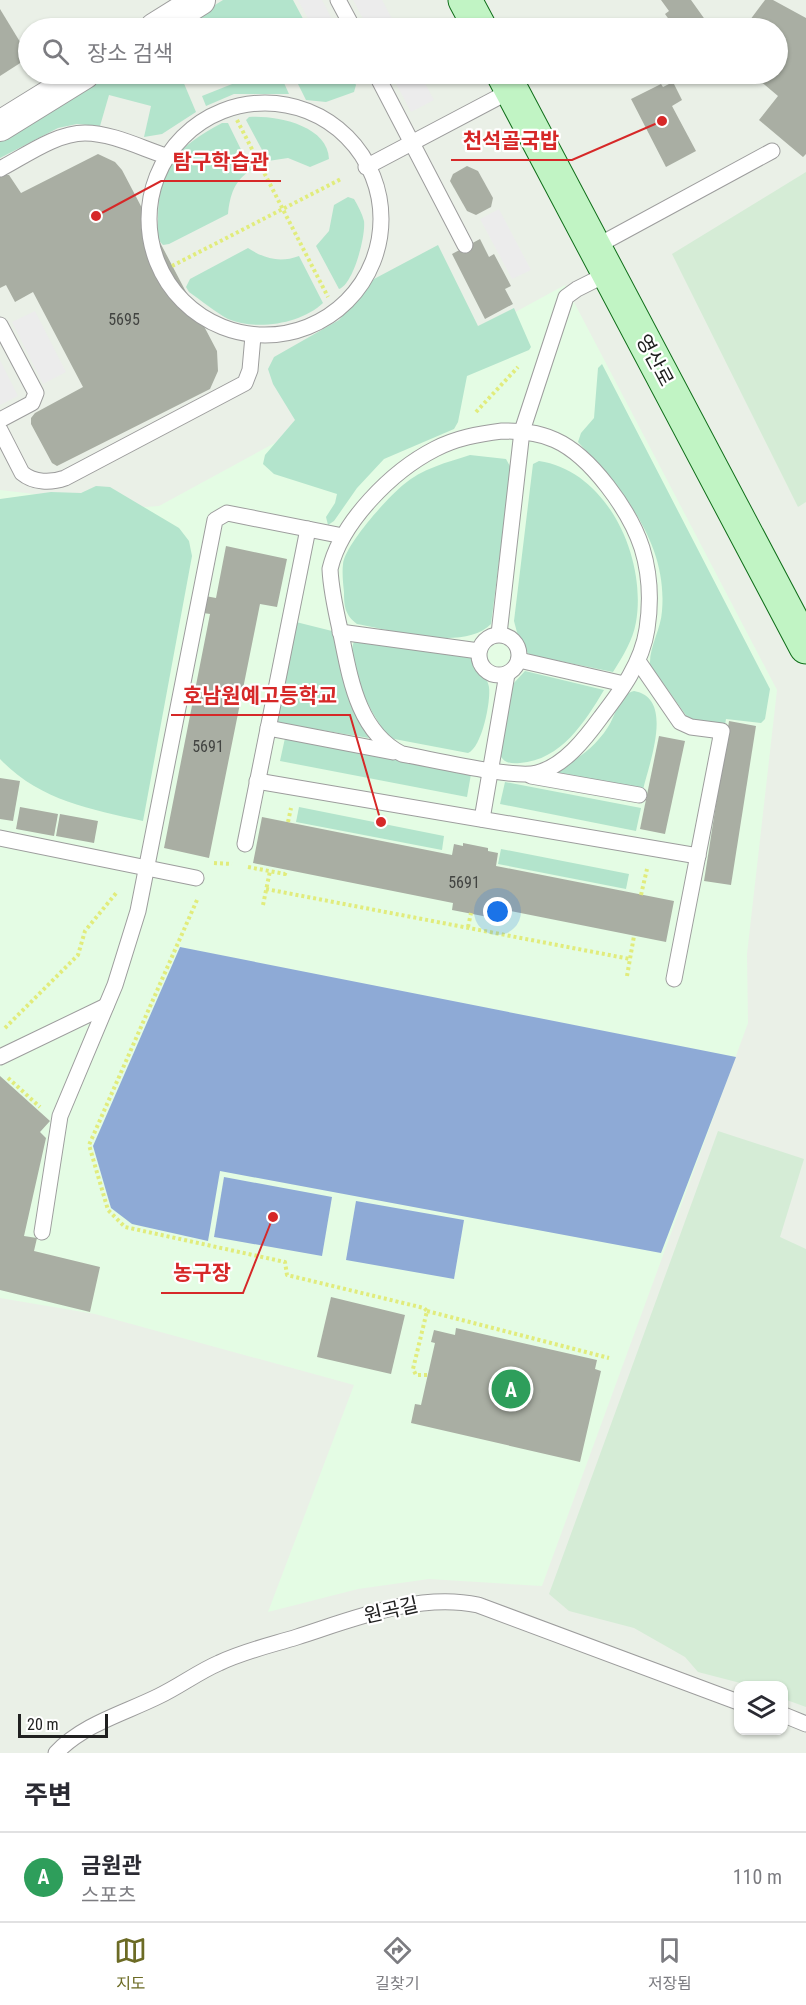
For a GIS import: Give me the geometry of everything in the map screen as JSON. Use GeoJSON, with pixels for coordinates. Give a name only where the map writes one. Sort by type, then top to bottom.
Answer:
{"type":"FeatureCollection","features":[{"type":"Feature","properties":{"kind":"main road"},"geometry":{"type":"LineString","coordinates":[[465,0],[475,18]]}},
{"type":"Feature","properties":{"kind":"main road","name":"영산로"},"geometry":{"type":"LineString","coordinates":[[509,84],[806,647]]}},
{"type":"Feature","properties":{"kind":"street"},"geometry":{"type":"LineString","coordinates":[[171,18],[200,0]]}},
{"type":"Feature","properties":{"kind":"street"},"geometry":{"type":"LineString","coordinates":[[0,126],[68,84]]}},
{"type":"Feature","properties":{"kind":"lane"},"geometry":{"type":"LineString","coordinates":[[338,0],[347,18]]}},
{"type":"Feature","properties":{"kind":"lane"},"geometry":{"type":"LineString","coordinates":[[381,84],[465,245]]}},
{"type":"Feature","properties":{"kind":"lane"},"geometry":{"type":"LineString","coordinates":[[366,166],[412,142],[505,84]]}},
{"type":"Feature","properties":{"kind":"lane"},"geometry":{"type":"LineString","coordinates":[[265,102],[319,113],[336,124],[351,140],[366,166],[379,193],[383,212],[372,267],[351,299],[322,322],[286,334],[253,336],[229,331],[213,323],[183,301],[161,270],[150,232],[152,193],[158,170],[166,156],[192,128],[207,118],[246,103],[265,102]]}},
{"type":"Feature","properties":{"kind":"lane"},"geometry":{"type":"LineString","coordinates":[[0,169],[57,139],[85,133],[105,136],[166,156]]}},
{"type":"Feature","properties":{"kind":"lane"},"geometry":{"type":"LineString","coordinates":[[499,634],[522,431],[567,297],[602,260],[772,151]]}},
{"type":"Feature","properties":{"kind":"lane"},"geometry":{"type":"LineString","coordinates":[[0,325],[36,393],[36,399],[0,420]]}},
{"type":"Feature","properties":{"kind":"lane"},"geometry":{"type":"LineString","coordinates":[[0,430],[22,473],[27,477],[50,482],[65,478],[245,383],[250,370],[253,336]]}},
{"type":"Feature","properties":{"kind":"lane"},"geometry":{"type":"LineString","coordinates":[[402,754],[389,748],[369,724],[350,680],[330,569],[333,552],[377,492],[434,449],[472,434],[522,431],[556,440],[574,452],[602,479],[642,547],[648,582],[647,630],[638,661],[624,684],[586,738],[551,767],[528,775]]}},
{"type":"Feature","properties":{"kind":"lane"},"geometry":{"type":"LineString","coordinates":[[42,1232],[60,1116],[106,1006],[138,911],[143,867],[214,520],[227,513],[343,536]]}},
{"type":"Feature","properties":{"kind":"lane"},"geometry":{"type":"LineString","coordinates":[[245,844],[308,529]]}},
{"type":"Feature","properties":{"kind":"lane"},"geometry":{"type":"LineString","coordinates":[[340,632],[479,651]]}},
{"type":"Feature","properties":{"kind":"lane"},"geometry":{"type":"LineString","coordinates":[[499,634],[512,639],[516,644],[519,649],[519,660],[507,674],[497,675],[485,670],[478,658],[486,639],[499,634]]}},
{"type":"Feature","properties":{"kind":"lane"},"geometry":{"type":"LineString","coordinates":[[519,660],[624,684]]}},
{"type":"Feature","properties":{"kind":"lane"},"geometry":{"type":"LineString","coordinates":[[638,661],[681,722],[691,727],[722,731],[674,979]]}},
{"type":"Feature","properties":{"kind":"lane"},"geometry":{"type":"LineString","coordinates":[[482,819],[507,674]]}},
{"type":"Feature","properties":{"kind":"lane"},"geometry":{"type":"LineString","coordinates":[[268,728],[639,795]]}},
{"type":"Feature","properties":{"kind":"lane"},"geometry":{"type":"LineString","coordinates":[[257,781],[698,856]]}},
{"type":"Feature","properties":{"kind":"lane"},"geometry":{"type":"LineString","coordinates":[[0,838],[196,878]]}},
{"type":"Feature","properties":{"kind":"lane"},"geometry":{"type":"LineString","coordinates":[[0,1057],[106,1006]]}},
{"type":"Feature","properties":{"kind":"lane","name":"원곡길"},"geometry":{"type":"LineString","coordinates":[[56,1753],[76,1735],[161,1696],[232,1657],[351,1619],[432,1601],[461,1601],[478,1605],[734,1701]]}},
{"type":"Feature","properties":{"kind":"lane"},"geometry":{"type":"LineString","coordinates":[[788,1717],[806,1724]]}},
{"type":"Feature","properties":{"kind":"path"},"geometry":{"type":"LineString","coordinates":[[237,120],[328,297]]}},
{"type":"Feature","properties":{"kind":"path"},"geometry":{"type":"LineString","coordinates":[[172,266],[341,179]]}},
{"type":"Feature","properties":{"kind":"path"},"geometry":{"type":"LineString","coordinates":[[212,866],[220,862],[285,874],[286,870]]}},
{"type":"Feature","properties":{"kind":"path"},"geometry":{"type":"LineString","coordinates":[[0,1032],[78,955],[85,931],[143,867]]}},
{"type":"Feature","properties":{"kind":"path"},"geometry":{"type":"LineString","coordinates":[[263,905],[270,871]]}},
{"type":"Feature","properties":{"kind":"path"},"geometry":{"type":"LineString","coordinates":[[266,889],[630,959]]}},
{"type":"Feature","properties":{"kind":"path"},"geometry":{"type":"LineString","coordinates":[[198,898],[89,1141],[108,1210],[128,1228],[285,1262],[287,1275],[424,1308],[427,1311],[609,1358]]}},
{"type":"Feature","properties":{"kind":"path"},"geometry":{"type":"LineString","coordinates":[[468,927],[471,913]]}},
{"type":"Feature","properties":{"kind":"path"},"geometry":{"type":"LineString","coordinates":[[627,976],[634,936]]}},
{"type":"Feature","properties":{"kind":"path"},"geometry":{"type":"LineString","coordinates":[[0,1070],[43,1110]]}},
{"type":"Feature","properties":{"kind":"path"},"geometry":{"type":"LineString","coordinates":[[427,1311],[413,1369],[416,1375],[428,1375]]}},
{"type":"Feature","properties":{"kind":"shaded area"},"geometry":{"type":"Polygon","coordinates":[[[223,0],[293,0],[303,18],[268,18],[194,18],[223,0]]]}},
{"type":"Feature","properties":{"kind":"shaded area"},"geometry":{"type":"Polygon","coordinates":[[[298,0],[322,0],[331,18],[308,18],[298,0]]]}},
{"type":"Feature","properties":{"kind":"shaded area"},"geometry":{"type":"Polygon","coordinates":[[[353,0],[382,0],[392,18],[363,18],[353,0]]]}},
{"type":"Feature","properties":{"kind":"shaded area"},"geometry":{"type":"Polygon","coordinates":[[[91,84],[184,84],[196,112],[162,134],[144,137],[151,106],[109,95],[100,126],[77,124],[58,128],[0,158],[0,142],[91,84]]]}},
{"type":"Feature","properties":{"kind":"shaded area"},"geometry":{"type":"Polygon","coordinates":[[[232,84],[284,84],[289,94],[234,94],[206,106],[202,96],[232,84]]]}},
{"type":"Feature","properties":{"kind":"shaded area"},"geometry":{"type":"Polygon","coordinates":[[[298,84],[356,85],[354,92],[326,102],[306,100],[298,84]]]}},
{"type":"Feature","properties":{"kind":"shaded area"},"geometry":{"type":"Polygon","coordinates":[[[396,84],[425,84],[434,100],[411,112],[396,84]]]}},
{"type":"Feature","properties":{"kind":"shaded area"},"geometry":{"type":"Polygon","coordinates":[[[249,117],[285,120],[310,130],[326,147],[329,159],[310,167],[288,158],[268,161],[246,120],[249,117]]]}},
{"type":"Feature","properties":{"kind":"shaded area"},"geometry":{"type":"Polygon","coordinates":[[[222,123],[228,123],[251,170],[245,174],[234,189],[228,214],[163,245],[157,229],[159,200],[167,171],[182,150],[222,123]]]}},
{"type":"Feature","properties":{"kind":"shaded area"},"geometry":{"type":"Polygon","coordinates":[[[806,172],[806,502],[798,507],[672,254],[806,172]]]}},
{"type":"Feature","properties":{"kind":"shaded area"},"geometry":{"type":"Polygon","coordinates":[[[348,197],[354,199],[364,221],[364,228],[354,270],[344,286],[339,289],[316,246],[329,231],[334,205],[348,197]]]}},
{"type":"Feature","properties":{"kind":"shaded area"},"geometry":{"type":"Polygon","coordinates":[[[499,209],[531,270],[512,279],[480,219],[499,209]]]}},
{"type":"Feature","properties":{"kind":"shaded area"},"geometry":{"type":"Polygon","coordinates":[[[438,245],[478,326],[514,308],[531,347],[529,350],[467,376],[458,422],[454,429],[384,459],[357,488],[334,521],[328,525],[326,517],[335,503],[337,494],[274,474],[263,464],[265,455],[295,420],[273,384],[268,369],[274,357],[339,320],[374,279],[438,245]]]}},
{"type":"Feature","properties":{"kind":"shaded area"},"geometry":{"type":"Polygon","coordinates":[[[248,248],[273,259],[299,256],[323,303],[303,316],[291,320],[252,325],[228,319],[189,292],[186,287],[190,279],[248,248]]]}},
{"type":"Feature","properties":{"kind":"shaded area"},"geometry":{"type":"Polygon","coordinates":[[[565,285],[777,690],[747,954],[748,1023],[542,1586],[429,1579],[358,1589],[268,1612],[354,1385],[95,1314],[0,1298],[0,490],[145,507],[159,506],[565,285]]]}},
{"type":"Feature","properties":{"kind":"shaded area"},"geometry":{"type":"Polygon","coordinates":[[[35,311],[66,372],[43,384],[12,322],[35,311]]]}},
{"type":"Feature","properties":{"kind":"shaded area"},"geometry":{"type":"Polygon","coordinates":[[[0,360],[18,396],[0,405],[0,360]]]}},
{"type":"Feature","properties":{"kind":"shaded area"},"geometry":{"type":"Polygon","coordinates":[[[602,364],[770,689],[765,719],[761,723],[726,719],[725,725],[690,721],[650,665],[651,652],[662,611],[662,586],[657,562],[649,539],[625,497],[578,442],[581,433],[594,418],[598,368],[602,364]]]}},
{"type":"Feature","properties":{"kind":"shaded area"},"geometry":{"type":"Polygon","coordinates":[[[470,455],[506,459],[511,468],[491,624],[479,632],[464,637],[446,638],[427,637],[357,624],[348,614],[344,602],[343,564],[351,545],[378,511],[410,479],[435,467],[470,455]]]}},
{"type":"Feature","properties":{"kind":"shaded area"},"geometry":{"type":"Polygon","coordinates":[[[539,461],[563,468],[585,482],[603,500],[618,522],[628,546],[635,572],[638,597],[636,622],[630,642],[613,672],[530,655],[518,635],[514,621],[533,464],[539,461]]]}},
{"type":"Feature","properties":{"kind":"shaded area"},"geometry":{"type":"Polygon","coordinates":[[[96,486],[110,487],[179,528],[189,541],[192,556],[143,821],[66,801],[31,784],[0,759],[0,499],[51,492],[81,493],[96,486]]]}},
{"type":"Feature","properties":{"kind":"shaded area"},"geometry":{"type":"Polygon","coordinates":[[[296,622],[332,631],[348,692],[369,738],[278,723],[276,719],[296,622]]]}},
{"type":"Feature","properties":{"kind":"shaded area"},"geometry":{"type":"Polygon","coordinates":[[[354,641],[471,657],[486,678],[489,687],[487,712],[481,733],[473,749],[468,753],[389,738],[362,692],[353,664],[354,641]]]}},
{"type":"Feature","properties":{"kind":"shaded area"},"geometry":{"type":"Polygon","coordinates":[[[525,671],[604,690],[580,726],[560,747],[535,760],[511,763],[500,755],[513,684],[525,671]]]}},
{"type":"Feature","properties":{"kind":"shaded area"},"geometry":{"type":"Polygon","coordinates":[[[634,691],[646,696],[654,706],[656,718],[654,749],[643,790],[551,773],[590,748],[608,727],[621,701],[634,691]]]}},
{"type":"Feature","properties":{"kind":"shaded area"},"geometry":{"type":"Polygon","coordinates":[[[285,738],[471,774],[467,797],[280,761],[285,738]]]}},
{"type":"Feature","properties":{"kind":"shaded area"},"geometry":{"type":"Polygon","coordinates":[[[505,782],[641,808],[636,831],[500,804],[505,782]]]}},
{"type":"Feature","properties":{"kind":"shaded area"},"geometry":{"type":"Polygon","coordinates":[[[299,807],[444,836],[442,850],[296,822],[299,807]]]}},
{"type":"Feature","properties":{"kind":"shaded area"},"geometry":{"type":"Polygon","coordinates":[[[501,849],[629,874],[626,889],[498,864],[501,849]]]}},
{"type":"Feature","properties":{"kind":"shaded area"},"geometry":{"type":"Polygon","coordinates":[[[180,947],[736,1057],[661,1253],[220,1171],[208,1241],[132,1224],[111,1208],[93,1146],[180,947]]]}},
{"type":"Feature","properties":{"kind":"shaded area"},"geometry":{"type":"Polygon","coordinates":[[[718,1131],[804,1159],[780,1237],[806,1249],[806,1707],[788,1700],[788,1681],[734,1681],[698,1672],[685,1657],[634,1628],[569,1611],[549,1594],[718,1131]]]}},
{"type":"Feature","properties":{"kind":"shaded area"},"geometry":{"type":"Polygon","coordinates":[[[224,1177],[332,1197],[322,1256],[214,1237],[224,1177]]]}},
{"type":"Feature","properties":{"kind":"shaded area"},"geometry":{"type":"Polygon","coordinates":[[[356,1201],[464,1220],[454,1279],[346,1260],[356,1201]]]}},
{"type":"Feature","properties":{"kind":"building"},"geometry":{"type":"Polygon","coordinates":[[[661,0],[691,0],[704,18],[668,18],[665,14],[669,11],[661,0]]]}},
{"type":"Feature","properties":{"kind":"building"},"geometry":{"type":"Polygon","coordinates":[[[765,0],[773,0],[806,18],[806,154],[803,157],[759,120],[778,96],[764,84],[788,84],[788,18],[752,18],[765,0]]]}},
{"type":"Feature","properties":{"kind":"building"},"geometry":{"type":"Polygon","coordinates":[[[0,9],[18,39],[18,64],[0,76],[0,9]]]}},
{"type":"Feature","properties":{"kind":"building"},"geometry":{"type":"Polygon","coordinates":[[[661,84],[663,87],[674,84],[682,100],[672,106],[696,151],[666,167],[631,99],[661,84]]]}},
{"type":"Feature","properties":{"kind":"building"},"geometry":{"type":"Polygon","coordinates":[[[98,154],[115,162],[122,170],[217,351],[218,371],[210,389],[57,466],[52,463],[31,424],[31,418],[35,413],[83,387],[33,292],[15,302],[6,285],[0,288],[0,175],[9,175],[21,193],[98,154]]]}},
{"type":"Feature","properties":{"kind":"building"},"geometry":{"type":"Polygon","coordinates":[[[467,166],[478,171],[493,198],[491,207],[476,215],[467,211],[450,181],[453,174],[467,166]]]}},
{"type":"Feature","properties":{"kind":"building"},"geometry":{"type":"Polygon","coordinates":[[[480,239],[489,257],[494,254],[511,286],[505,289],[513,304],[485,319],[452,254],[480,239]]]}},
{"type":"Feature","properties":{"kind":"building"},"geometry":{"type":"Polygon","coordinates":[[[226,546],[287,559],[277,607],[260,604],[209,858],[164,848],[210,614],[197,612],[200,595],[216,598],[226,546]]]}},
{"type":"Feature","properties":{"kind":"building"},"geometry":{"type":"Polygon","coordinates":[[[729,721],[756,726],[731,885],[704,881],[729,721]]]}},
{"type":"Feature","properties":{"kind":"building"},"geometry":{"type":"Polygon","coordinates":[[[659,736],[685,741],[665,834],[640,829],[659,736]]]}},
{"type":"Feature","properties":{"kind":"building"},"geometry":{"type":"Polygon","coordinates":[[[0,778],[20,781],[13,821],[0,819],[0,778]]]}},
{"type":"Feature","properties":{"kind":"building"},"geometry":{"type":"Polygon","coordinates":[[[20,807],[58,814],[54,836],[16,829],[20,807]]]}},
{"type":"Feature","properties":{"kind":"building"},"geometry":{"type":"Polygon","coordinates":[[[60,814],[98,821],[94,843],[56,836],[60,814]]]}},
{"type":"Feature","properties":{"kind":"building"},"geometry":{"type":"Polygon","coordinates":[[[262,817],[452,855],[454,844],[463,846],[463,843],[488,848],[488,851],[498,853],[496,866],[674,901],[666,942],[490,907],[488,917],[452,910],[453,903],[253,863],[262,817]]]}},
{"type":"Feature","properties":{"kind":"building"},"geometry":{"type":"Polygon","coordinates":[[[0,1076],[50,1121],[40,1132],[46,1138],[24,1236],[37,1238],[34,1251],[100,1267],[90,1312],[0,1290],[0,1076]]]}},
{"type":"Feature","properties":{"kind":"building"},"geometry":{"type":"Polygon","coordinates":[[[331,1297],[405,1315],[391,1374],[317,1357],[331,1297]]]}},
{"type":"Feature","properties":{"kind":"building"},"geometry":{"type":"Polygon","coordinates":[[[456,1328],[597,1360],[595,1369],[601,1371],[580,1462],[411,1423],[415,1404],[421,1405],[435,1343],[431,1342],[434,1330],[455,1335],[456,1328]]]}},
{"type":"Feature","properties":{"kind":"place","name":"천석골국밥"},"geometry":{"type":"Point","coordinates":[662,121]}},
{"type":"Feature","properties":{"kind":"place","name":"탐구학습관"},"geometry":{"type":"Point","coordinates":[96,216]}},
{"type":"Feature","properties":{"kind":"place","name":"호남원예고등학교"},"geometry":{"type":"Point","coordinates":[381,822]}},
{"type":"Feature","properties":{"kind":"place","name":"농구장"},"geometry":{"type":"Point","coordinates":[273,1217]}},
{"type":"Feature","properties":{"kind":"place","name":"금원관"},"geometry":{"type":"Point","coordinates":[511,1389]}}]}
